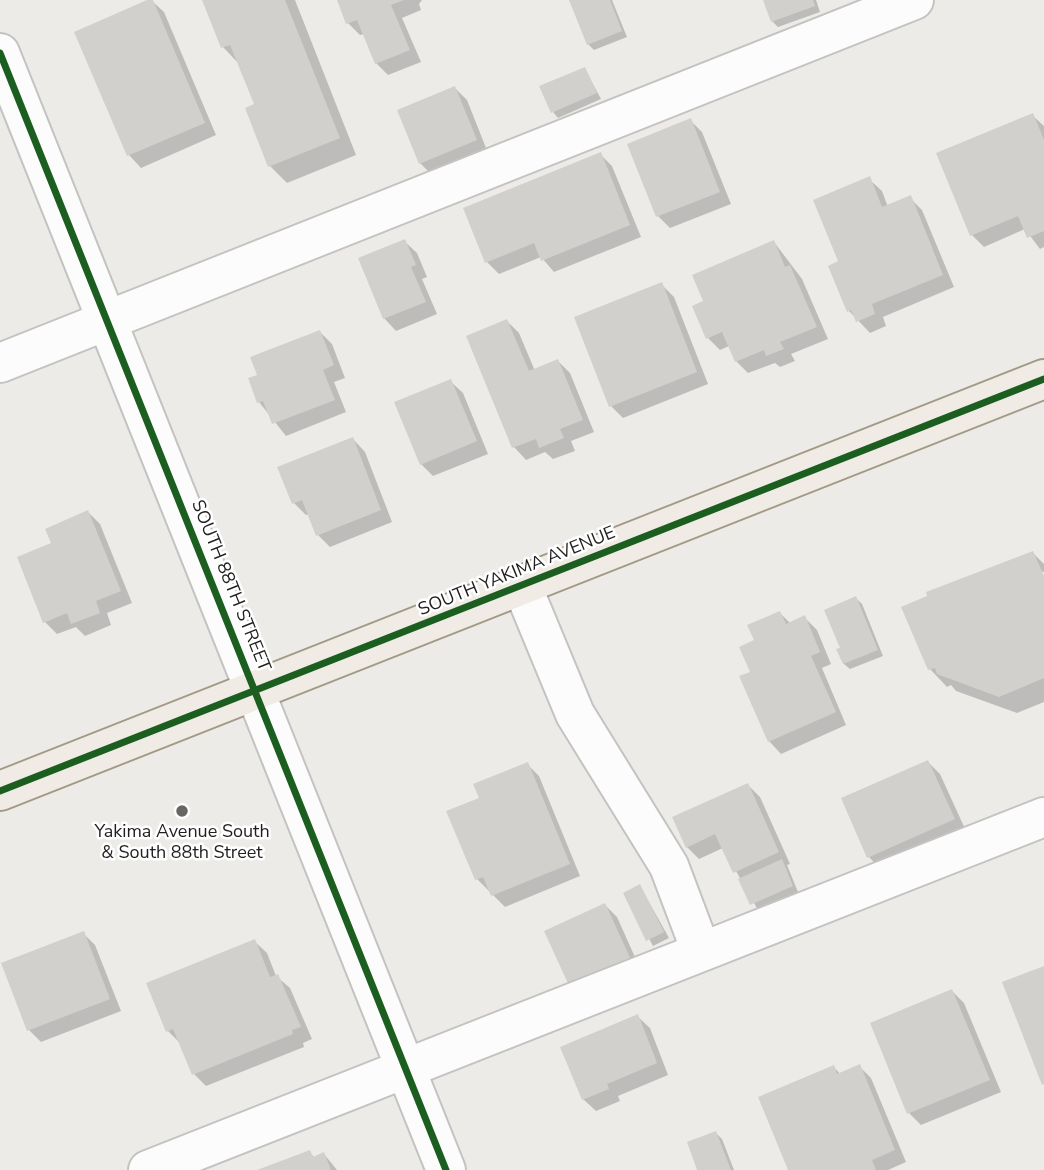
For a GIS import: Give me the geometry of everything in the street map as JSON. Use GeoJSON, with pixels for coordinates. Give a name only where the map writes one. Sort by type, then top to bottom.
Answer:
{"type":"FeatureCollection","features":[{"type":"Feature","properties":{"kind":"main road","name":"SOUTH YAKIMA AVENUE"},"geometry":{"type":"LineString","coordinates":[[0,791],[1044,379]]}},
{"type":"Feature","properties":{"kind":"street"},"geometry":{"type":"LineString","coordinates":[[0,363],[914,0]]}},
{"type":"Feature","properties":{"kind":"street","name":"SOUTH 88TH STREET"},"geometry":{"type":"LineString","coordinates":[[0,53],[446,1170]]}},
{"type":"Feature","properties":{"kind":"street"},"geometry":{"type":"LineString","coordinates":[[523,586],[575,714],[668,866],[701,951]]}},
{"type":"Feature","properties":{"kind":"street"},"geometry":{"type":"LineString","coordinates":[[148,1170],[1044,817]]}},
{"type":"Feature","properties":{"kind":"building"},"geometry":{"type":"Polygon","coordinates":[[[147,0],[153,0],[205,123],[127,156],[74,32],[147,0]]]}},
{"type":"Feature","properties":{"kind":"building"},"geometry":{"type":"Polygon","coordinates":[[[202,0],[285,0],[340,138],[268,167],[245,108],[254,104],[230,45],[221,48],[202,0]]]}},
{"type":"Feature","properties":{"kind":"building"},"geometry":{"type":"Polygon","coordinates":[[[337,0],[404,0],[391,5],[410,50],[375,64],[357,20],[346,24],[337,0]]]}},
{"type":"Feature","properties":{"kind":"building"},"geometry":{"type":"Polygon","coordinates":[[[569,0],[610,0],[622,31],[587,45],[569,0]]]}},
{"type":"Feature","properties":{"kind":"building"},"geometry":{"type":"Polygon","coordinates":[[[763,0],[813,0],[815,6],[771,22],[763,0]]]}},
{"type":"Feature","properties":{"kind":"building"},"geometry":{"type":"Polygon","coordinates":[[[585,67],[597,93],[551,113],[539,86],[585,67]]]}},
{"type":"Feature","properties":{"kind":"building"},"geometry":{"type":"Polygon","coordinates":[[[455,86],[477,140],[419,164],[397,110],[455,86]]]}},
{"type":"Feature","properties":{"kind":"building"},"geometry":{"type":"Polygon","coordinates":[[[1033,113],[1044,140],[1044,231],[1027,238],[1018,216],[970,236],[936,153],[1033,113]]]}},
{"type":"Feature","properties":{"kind":"building"},"geometry":{"type":"Polygon","coordinates":[[[691,118],[720,192],[656,217],[627,144],[691,118]]]}},
{"type":"Feature","properties":{"kind":"building"},"geometry":{"type":"Polygon","coordinates":[[[601,152],[630,225],[541,261],[534,243],[485,263],[463,208],[601,152]]]}},
{"type":"Feature","properties":{"kind":"building"},"geometry":{"type":"Polygon","coordinates":[[[870,176],[882,207],[911,195],[943,275],[872,304],[875,314],[856,322],[851,310],[847,312],[828,266],[838,261],[813,200],[870,176]]]}},
{"type":"Feature","properties":{"kind":"building"},"geometry":{"type":"Polygon","coordinates":[[[405,239],[416,265],[411,267],[426,302],[383,319],[358,258],[405,239]]]}},
{"type":"Feature","properties":{"kind":"building"},"geometry":{"type":"Polygon","coordinates":[[[774,240],[785,267],[790,265],[817,327],[780,342],[784,349],[766,356],[764,350],[735,362],[722,332],[706,339],[692,306],[703,301],[692,275],[774,240]]]}},
{"type":"Feature","properties":{"kind":"building"},"geometry":{"type":"Polygon","coordinates":[[[662,282],[697,372],[609,407],[574,317],[662,282]]]}},
{"type":"Feature","properties":{"kind":"building"},"geometry":{"type":"Polygon","coordinates":[[[507,319],[529,371],[558,359],[583,420],[560,429],[564,438],[539,448],[536,439],[512,448],[466,336],[507,319]]]}},
{"type":"Feature","properties":{"kind":"building"},"geometry":{"type":"Polygon","coordinates":[[[320,330],[334,365],[323,370],[335,400],[272,424],[263,401],[257,403],[248,378],[257,375],[250,357],[320,330]]]}},
{"type":"Feature","properties":{"kind":"building"},"geometry":{"type":"Polygon","coordinates":[[[451,379],[477,441],[420,465],[394,402],[451,379]]]}},
{"type":"Feature","properties":{"kind":"building"},"geometry":{"type":"Polygon","coordinates":[[[353,437],[381,510],[316,536],[302,500],[292,504],[277,467],[353,437]]]}},
{"type":"Feature","properties":{"kind":"building"},"geometry":{"type":"Polygon","coordinates":[[[88,510],[121,591],[96,601],[100,613],[71,624],[67,613],[43,623],[17,557],[51,543],[45,529],[88,510]]]}},
{"type":"Feature","properties":{"kind":"building"},"geometry":{"type":"Polygon","coordinates":[[[1033,551],[1044,576],[1044,678],[999,697],[937,674],[935,668],[928,670],[901,607],[927,596],[926,592],[1033,551]]]}},
{"type":"Feature","properties":{"kind":"building"},"geometry":{"type":"Polygon","coordinates":[[[856,596],[878,650],[843,664],[836,649],[840,648],[824,610],[856,596]]]}},
{"type":"Feature","properties":{"kind":"building"},"geometry":{"type":"Polygon","coordinates":[[[780,611],[786,624],[805,615],[820,652],[811,656],[836,712],[768,742],[739,676],[750,672],[739,647],[754,640],[747,625],[780,611]]]}},
{"type":"Feature","properties":{"kind":"building"},"geometry":{"type":"Polygon","coordinates":[[[928,760],[955,819],[867,858],[841,798],[928,760]]]}},
{"type":"Feature","properties":{"kind":"building"},"geometry":{"type":"Polygon","coordinates":[[[528,762],[570,864],[491,896],[483,877],[475,880],[446,811],[479,798],[473,784],[528,762]]]}},
{"type":"Feature","properties":{"kind":"building"},"geometry":{"type":"Polygon","coordinates":[[[748,783],[779,852],[733,873],[715,834],[686,848],[672,817],[748,783]]]}},
{"type":"Feature","properties":{"kind":"building"},"geometry":{"type":"Polygon","coordinates":[[[782,859],[793,886],[750,905],[738,879],[782,859]]]}},
{"type":"Feature","properties":{"kind":"building"},"geometry":{"type":"Polygon","coordinates":[[[640,884],[664,932],[646,941],[623,893],[640,884]]]}},
{"type":"Feature","properties":{"kind":"building"},"geometry":{"type":"Polygon","coordinates":[[[605,903],[632,962],[571,990],[544,931],[605,903]]]}},
{"type":"Feature","properties":{"kind":"building"},"geometry":{"type":"Polygon","coordinates":[[[84,931],[110,999],[27,1031],[1,963],[84,931]]]}},
{"type":"Feature","properties":{"kind":"building"},"geometry":{"type":"Polygon","coordinates":[[[255,939],[270,977],[278,974],[301,1027],[292,1030],[293,1034],[192,1075],[173,1029],[166,1032],[146,983],[255,939]]]}},
{"type":"Feature","properties":{"kind":"building"},"geometry":{"type":"Polygon","coordinates":[[[1044,966],[1044,1084],[1042,1085],[1002,982],[1044,966]]]}},
{"type":"Feature","properties":{"kind":"building"},"geometry":{"type":"Polygon","coordinates":[[[952,989],[990,1080],[907,1114],[870,1023],[952,989]]]}},
{"type":"Feature","properties":{"kind":"building"},"geometry":{"type":"Polygon","coordinates":[[[638,1014],[657,1063],[607,1084],[609,1089],[582,1100],[560,1047],[638,1014]]]}},
{"type":"Feature","properties":{"kind":"building"},"geometry":{"type":"Polygon","coordinates":[[[860,1064],[895,1150],[872,1160],[876,1170],[788,1170],[758,1097],[834,1065],[837,1074],[860,1064]]]}},
{"type":"Feature","properties":{"kind":"building"},"geometry":{"type":"Polygon","coordinates":[[[716,1131],[731,1170],[697,1170],[687,1142],[716,1131]]]}},
{"type":"Feature","properties":{"kind":"building"},"geometry":{"type":"Polygon","coordinates":[[[310,1150],[313,1157],[324,1152],[331,1170],[257,1170],[310,1150]]]}},
{"type":"Feature","properties":{"kind":"cycle path"},"geometry":{"type":"LineString","coordinates":[[0,53],[446,1170]]}},
{"type":"Feature","properties":{"kind":"cycle path"},"geometry":{"type":"LineString","coordinates":[[0,791],[1044,379]]}},
{"type":"Feature","properties":{"kind":"place","name":"Yakima Avenue South & South 88th Street"},"geometry":{"type":"Point","coordinates":[182,811]}}]}
